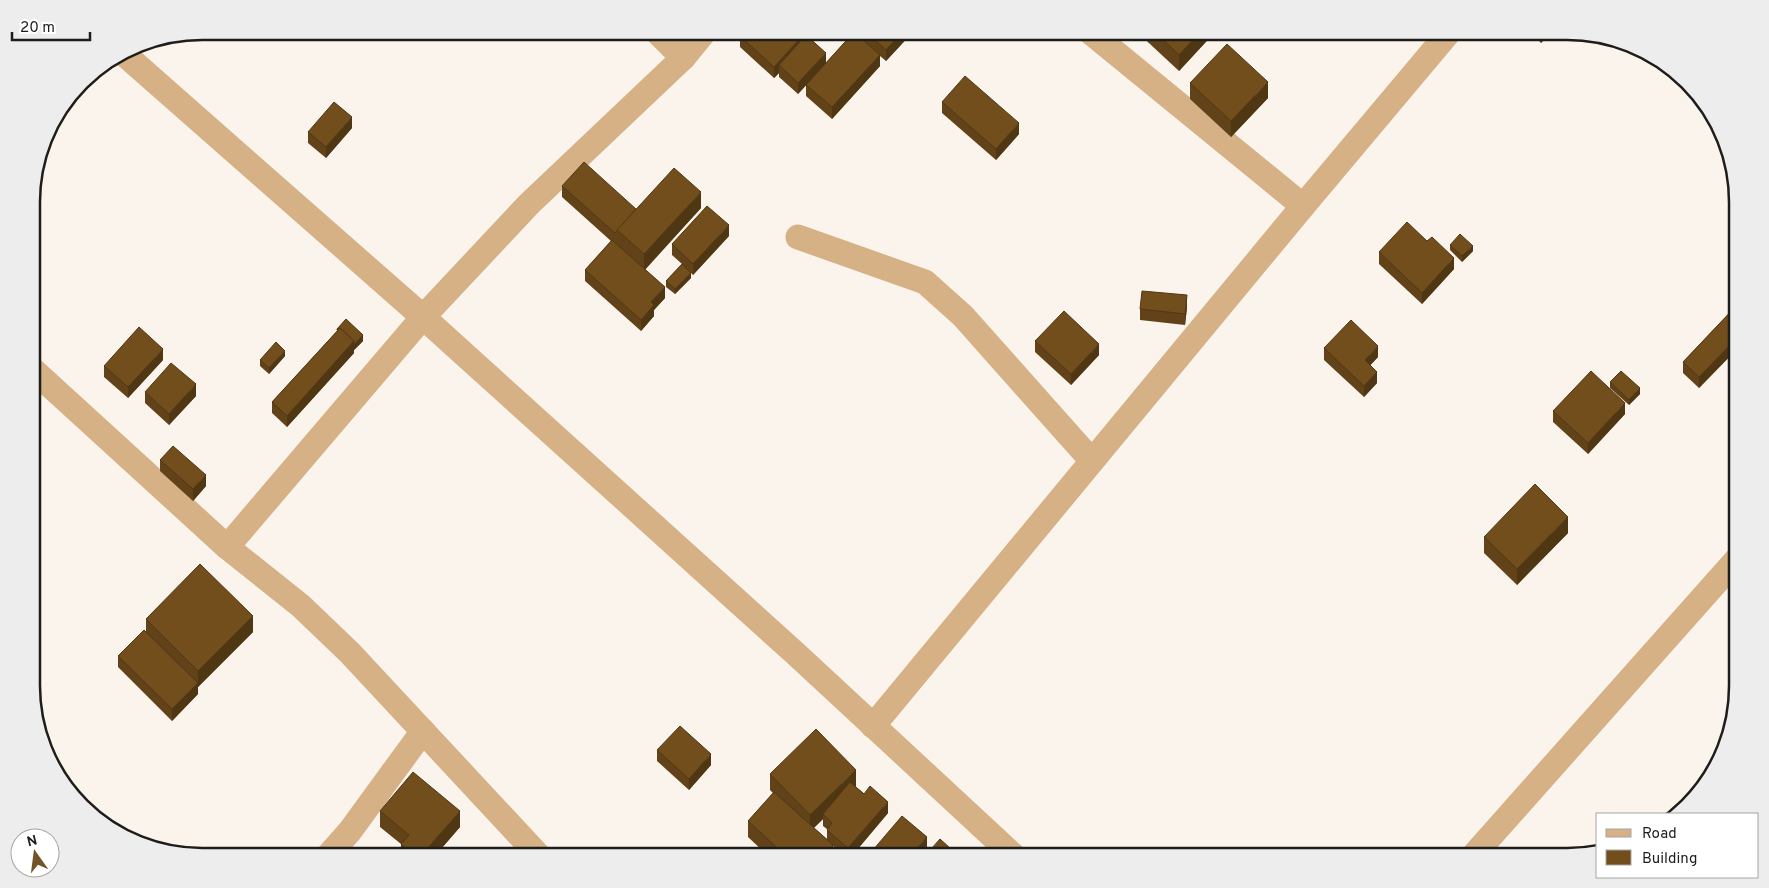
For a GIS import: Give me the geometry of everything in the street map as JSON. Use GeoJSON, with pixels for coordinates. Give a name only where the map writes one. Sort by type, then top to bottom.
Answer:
{"type":"FeatureCollection","features":[{"type":"Feature","properties":{"kind":"street"},"geometry":{"type":"LineString","coordinates":[[665,40],[683,58]]}},
{"type":"Feature","properties":{"kind":"street"},"geometry":{"type":"LineString","coordinates":[[227,547],[423,316],[529,204],[683,58],[698,40]]}},
{"type":"Feature","properties":{"kind":"street"},"geometry":{"type":"LineString","coordinates":[[1100,40],[1303,206]]}},
{"type":"Feature","properties":{"kind":"street"},"geometry":{"type":"LineString","coordinates":[[873,726],[1442,40]]}},
{"type":"Feature","properties":{"kind":"street"},"geometry":{"type":"LineString","coordinates":[[129,58],[423,316],[796,654],[1006,848]]}},
{"type":"Feature","properties":{"kind":"street"},"geometry":{"type":"LineString","coordinates":[[798,236],[925,282],[963,316],[1092,461]]}},
{"type":"Feature","properties":{"kind":"street"},"geometry":{"type":"LineString","coordinates":[[40,376],[227,547],[301,606],[350,653],[532,848]]}},
{"type":"Feature","properties":{"kind":"street"},"geometry":{"type":"LineString","coordinates":[[1480,848],[1729,568]]}},
{"type":"Feature","properties":{"kind":"street"},"geometry":{"type":"LineString","coordinates":[[335,848],[350,831],[423,731]]}},
{"type":"Feature","properties":{"kind":"building"},"geometry":{"type":"Polygon","coordinates":[[[744,40],[799,40],[774,67],[744,40]]]}},
{"type":"Feature","properties":{"kind":"building"},"geometry":{"type":"Polygon","coordinates":[[[802,40],[812,40],[826,53],[798,83],[779,65],[802,40]]]}},
{"type":"Feature","properties":{"kind":"building"},"geometry":{"type":"Polygon","coordinates":[[[847,40],[863,40],[880,55],[832,107],[806,85],[847,40]]]}},
{"type":"Feature","properties":{"kind":"building"},"geometry":{"type":"Polygon","coordinates":[[[875,40],[895,40],[886,50],[875,40]]]}},
{"type":"Feature","properties":{"kind":"building"},"geometry":{"type":"Polygon","coordinates":[[[1163,40],[1193,40],[1179,55],[1163,40]]]}},
{"type":"Feature","properties":{"kind":"building"},"geometry":{"type":"Polygon","coordinates":[[[1227,44],[1268,82],[1231,121],[1190,83],[1227,44]]]}},
{"type":"Feature","properties":{"kind":"building"},"geometry":{"type":"Polygon","coordinates":[[[965,76],[1019,123],[996,149],[942,102],[965,76]]]}},
{"type":"Feature","properties":{"kind":"building"},"geometry":{"type":"Polygon","coordinates":[[[334,102],[352,117],[326,147],[308,132],[334,102]]]}},
{"type":"Feature","properties":{"kind":"building"},"geometry":{"type":"Polygon","coordinates":[[[584,162],[636,209],[615,233],[562,186],[584,162]]]}},
{"type":"Feature","properties":{"kind":"building"},"geometry":{"type":"Polygon","coordinates":[[[674,168],[701,192],[644,254],[617,230],[674,168]]]}},
{"type":"Feature","properties":{"kind":"building"},"geometry":{"type":"Polygon","coordinates":[[[707,206],[729,225],[693,264],[672,244],[707,206]]]}},
{"type":"Feature","properties":{"kind":"building"},"geometry":{"type":"Polygon","coordinates":[[[1407,222],[1427,241],[1432,237],[1454,258],[1422,293],[1379,252],[1407,222]]]}},
{"type":"Feature","properties":{"kind":"building"},"geometry":{"type":"Polygon","coordinates":[[[1460,234],[1473,246],[1462,256],[1450,245],[1460,234]]]}},
{"type":"Feature","properties":{"kind":"building"},"geometry":{"type":"Polygon","coordinates":[[[612,240],[665,287],[651,302],[654,305],[641,320],[585,270],[612,240]]]}},
{"type":"Feature","properties":{"kind":"building"},"geometry":{"type":"Polygon","coordinates":[[[682,264],[691,273],[675,289],[666,281],[682,264]]]}},
{"type":"Feature","properties":{"kind":"building"},"geometry":{"type":"Polygon","coordinates":[[[1142,291],[1187,295],[1185,314],[1140,309],[1142,291]]]}},
{"type":"Feature","properties":{"kind":"building"},"geometry":{"type":"Polygon","coordinates":[[[1064,311],[1099,344],[1071,374],[1035,341],[1064,311]]]}},
{"type":"Feature","properties":{"kind":"building"},"geometry":{"type":"Polygon","coordinates":[[[1729,313],[1729,346],[1699,377],[1683,362],[1729,313]]]}},
{"type":"Feature","properties":{"kind":"building"},"geometry":{"type":"Polygon","coordinates":[[[346,319],[363,335],[354,345],[354,341],[340,328],[337,330],[346,319]]]}},
{"type":"Feature","properties":{"kind":"building"},"geometry":{"type":"Polygon","coordinates":[[[1351,320],[1378,346],[1365,360],[1377,372],[1364,386],[1324,348],[1351,320]]]}},
{"type":"Feature","properties":{"kind":"building"},"geometry":{"type":"Polygon","coordinates":[[[139,327],[163,349],[128,387],[104,366],[139,327]]]}},
{"type":"Feature","properties":{"kind":"building"},"geometry":{"type":"Polygon","coordinates":[[[340,328],[354,341],[287,416],[272,402],[340,328]]]}},
{"type":"Feature","properties":{"kind":"building"},"geometry":{"type":"Polygon","coordinates":[[[276,342],[285,351],[269,368],[260,360],[276,342]]]}},
{"type":"Feature","properties":{"kind":"building"},"geometry":{"type":"Polygon","coordinates":[[[171,363],[196,384],[169,414],[145,392],[171,363]]]}},
{"type":"Feature","properties":{"kind":"building"},"geometry":{"type":"Polygon","coordinates":[[[1591,371],[1625,403],[1588,443],[1553,411],[1591,371]]]}},
{"type":"Feature","properties":{"kind":"building"},"geometry":{"type":"Polygon","coordinates":[[[1621,371],[1640,388],[1629,400],[1610,382],[1621,371]]]}},
{"type":"Feature","properties":{"kind":"building"},"geometry":{"type":"Polygon","coordinates":[[[173,446],[206,475],[193,489],[160,460],[173,446]]]}},
{"type":"Feature","properties":{"kind":"building"},"geometry":{"type":"Polygon","coordinates":[[[1535,484],[1568,517],[1517,569],[1484,537],[1535,484]]]}},
{"type":"Feature","properties":{"kind":"building"},"geometry":{"type":"Polygon","coordinates":[[[200,564],[253,616],[198,671],[146,619],[200,564]]]}},
{"type":"Feature","properties":{"kind":"building"},"geometry":{"type":"Polygon","coordinates":[[[144,630],[198,683],[172,709],[118,656],[144,630]]]}},
{"type":"Feature","properties":{"kind":"building"},"geometry":{"type":"Polygon","coordinates":[[[680,726],[711,754],[689,779],[657,750],[680,726]]]}},
{"type":"Feature","properties":{"kind":"building"},"geometry":{"type":"Polygon","coordinates":[[[816,729],[856,770],[810,815],[770,774],[816,729]]]}},
{"type":"Feature","properties":{"kind":"building"},"geometry":{"type":"Polygon","coordinates":[[[413,772],[460,811],[428,848],[405,848],[401,844],[409,835],[380,811],[413,772]]]}},
{"type":"Feature","properties":{"kind":"building"},"geometry":{"type":"Polygon","coordinates":[[[850,782],[864,794],[870,786],[888,802],[848,848],[827,830],[832,823],[823,814],[850,782]]]}},
{"type":"Feature","properties":{"kind":"building"},"geometry":{"type":"Polygon","coordinates":[[[774,792],[833,845],[830,848],[777,848],[748,821],[774,792]]]}},
{"type":"Feature","properties":{"kind":"building"},"geometry":{"type":"Polygon","coordinates":[[[902,816],[927,837],[917,848],[875,848],[902,816]]]}},
{"type":"Feature","properties":{"kind":"building"},"geometry":{"type":"Polygon","coordinates":[[[940,839],[950,848],[932,848],[940,839]]]}}]}
